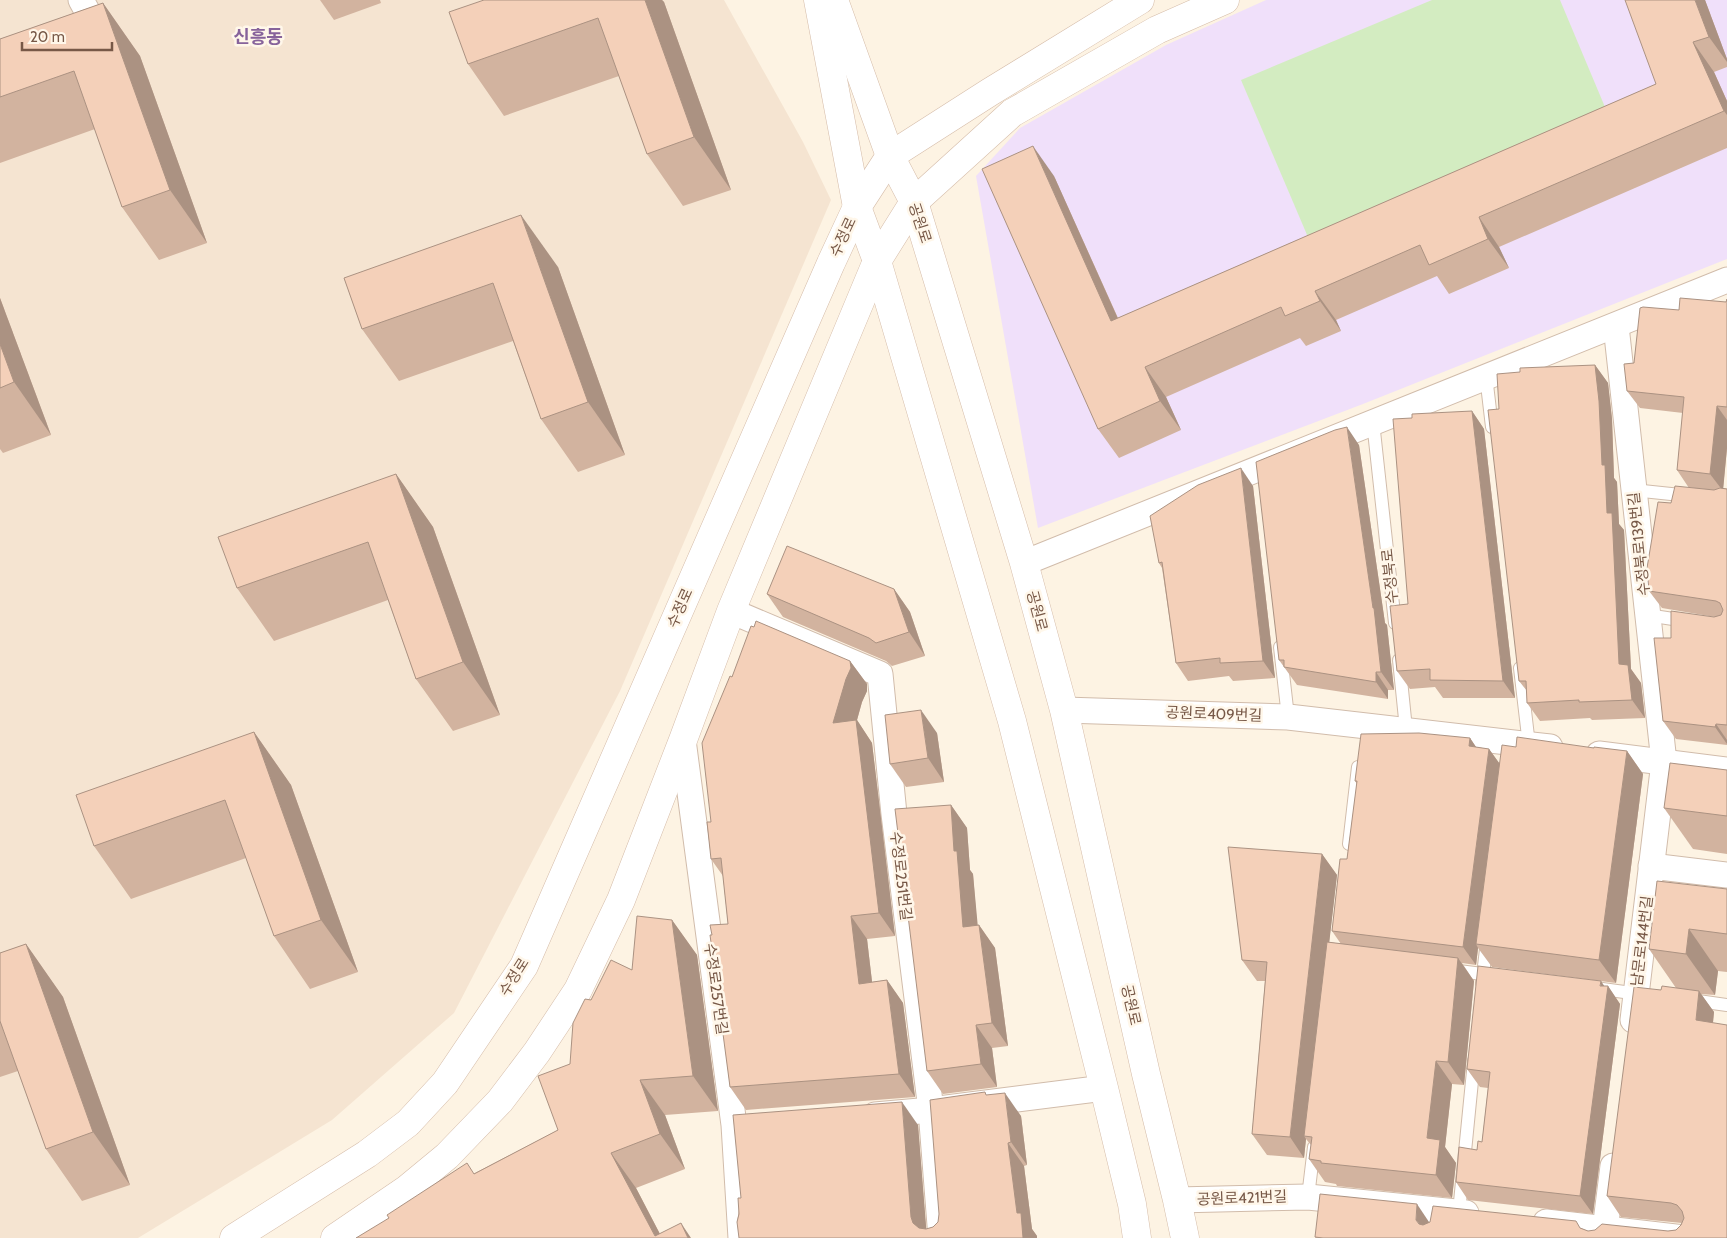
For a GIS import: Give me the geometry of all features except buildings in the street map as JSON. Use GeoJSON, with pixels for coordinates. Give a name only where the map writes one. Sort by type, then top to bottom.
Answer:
{"type":"FeatureCollection","features":[{"type":"Feature","properties":{"kind":"main road"},"geometry":{"type":"LineString","coordinates":[[818,0],[857,207],[877,261],[1012,721],[1104,1088],[1132,1204],[1137,1238]]}},
{"type":"Feature","properties":{"kind":"main road","name":"공원로"},"geometry":{"type":"LineString","coordinates":[[834,0],[890,156],[914,202],[1024,563],[1064,710],[1146,1074],[1177,1200],[1184,1238]]}},
{"type":"Feature","properties":{"kind":"main road","name":"수정로"},"geometry":{"type":"LineString","coordinates":[[234,1238],[367,1154],[408,1122],[445,1083],[524,966],[857,207],[890,156],[1140,0]]}},
{"type":"Feature","properties":{"kind":"main road"},"geometry":{"type":"LineString","coordinates":[[335,1238],[408,1190],[447,1156],[500,1101],[537,1052],[578,990],[621,900],[731,611],[877,261],[914,202],[1012,113],[1158,30],[1225,0]]}},
{"type":"Feature","properties":{"kind":"street"},"geometry":{"type":"LineString","coordinates":[[81,0],[96,27]]}},
{"type":"Feature","properties":{"kind":"street"},"geometry":{"type":"LineString","coordinates":[[1024,563],[1259,472],[1373,422],[1727,280]]}},
{"type":"Feature","properties":{"kind":"street","name":"수정북로139번길"},"geometry":{"type":"LineString","coordinates":[[1616,326],[1664,762]]}},
{"type":"Feature","properties":{"kind":"street","name":"수정로251번길"},"geometry":{"type":"LineString","coordinates":[[731,611],[880,674],[894,814],[932,1110],[941,1238]]}},
{"type":"Feature","properties":{"kind":"street","name":"공원로409번길"},"geometry":{"type":"LineString","coordinates":[[1064,710],[1288,717],[1362,731],[1406,729],[1518,746],[1573,750],[1727,770]]}},
{"type":"Feature","properties":{"kind":"street","name":"수정로257번길"},"geometry":{"type":"LineString","coordinates":[[683,740],[744,1124],[741,1238]]}},
{"type":"Feature","properties":{"kind":"street","name":"남문로144번길"},"geometry":{"type":"LineString","coordinates":[[1630,1043],[1645,995],[1651,866],[1664,762]]}},
{"type":"Feature","properties":{"kind":"street"},"geometry":{"type":"LineString","coordinates":[[1651,866],[1727,875]]}},
{"type":"Feature","properties":{"kind":"street"},"geometry":{"type":"LineString","coordinates":[[853,1116],[932,1110],[1104,1088]]}},
{"type":"Feature","properties":{"kind":"street"},"geometry":{"type":"LineString","coordinates":[[1604,1233],[1617,1140]]}},
{"type":"Feature","properties":{"kind":"street","name":"공원로421번길"},"geometry":{"type":"LineString","coordinates":[[1177,1200],[1308,1196],[1446,1214],[1488,1216]]}},
{"type":"Feature","properties":{"kind":"street"},"geometry":{"type":"LineString","coordinates":[[1527,1220],[1604,1233],[1684,1238]]}},
{"type":"Feature","properties":{"kind":"lane"},"geometry":{"type":"LineString","coordinates":[[1486,376],[1493,435]]}},
{"type":"Feature","properties":{"kind":"lane","name":"수정북로"},"geometry":{"type":"LineString","coordinates":[[1373,422],[1406,729]]}},
{"type":"Feature","properties":{"kind":"lane"},"geometry":{"type":"LineString","coordinates":[[1633,490],[1699,497]]}},
{"type":"Feature","properties":{"kind":"lane"},"geometry":{"type":"LineString","coordinates":[[1647,615],[1700,623]]}},
{"type":"Feature","properties":{"kind":"lane"},"geometry":{"type":"LineString","coordinates":[[1278,630],[1288,717]]}},
{"type":"Feature","properties":{"kind":"lane"},"geometry":{"type":"LineString","coordinates":[[1518,746],[1519,657]]}},
{"type":"Feature","properties":{"kind":"lane"},"geometry":{"type":"LineString","coordinates":[[1347,860],[1359,755]]}},
{"type":"Feature","properties":{"kind":"lane"},"geometry":{"type":"LineString","coordinates":[[1481,994],[1489,926]]}},
{"type":"Feature","properties":{"kind":"lane"},"geometry":{"type":"LineString","coordinates":[[1434,968],[1502,977]]}},
{"type":"Feature","properties":{"kind":"lane"},"geometry":{"type":"LineString","coordinates":[[1579,986],[1645,995]]}},
{"type":"Feature","properties":{"kind":"lane"},"geometry":{"type":"LineString","coordinates":[[1682,999],[1727,1005]]}},
{"type":"Feature","properties":{"kind":"lane"},"geometry":{"type":"LineString","coordinates":[[1446,1214],[1476,1044]]}},
{"type":"Feature","properties":{"kind":"lane","name":"공원로421번길"},"geometry":{"type":"LineString","coordinates":[[1308,1196],[1314,1139]]}},
{"type":"Feature","properties":{"kind":"shaded area"},"geometry":{"type":"Polygon","coordinates":[[[0,0],[724,0],[803,142],[831,200],[620,691],[454,1013],[332,1120],[138,1238],[0,1238],[0,0]]]}},
{"type":"Feature","properties":{"kind":"shaded area"},"geometry":{"type":"Polygon","coordinates":[[[1266,0],[1727,0],[1727,259],[1363,404],[1038,528],[976,176],[1020,128],[1166,45],[1266,0]]]}},
{"type":"Feature","properties":{"kind":"green space"},"geometry":{"type":"Polygon","coordinates":[[[1432,0],[1560,0],[1618,138],[1319,263],[1241,80],[1432,0]]]}},
{"type":"Feature","properties":{"kind":"district","name":"신흥동"},"geometry":{"type":"Point","coordinates":[258,37]}}]}
